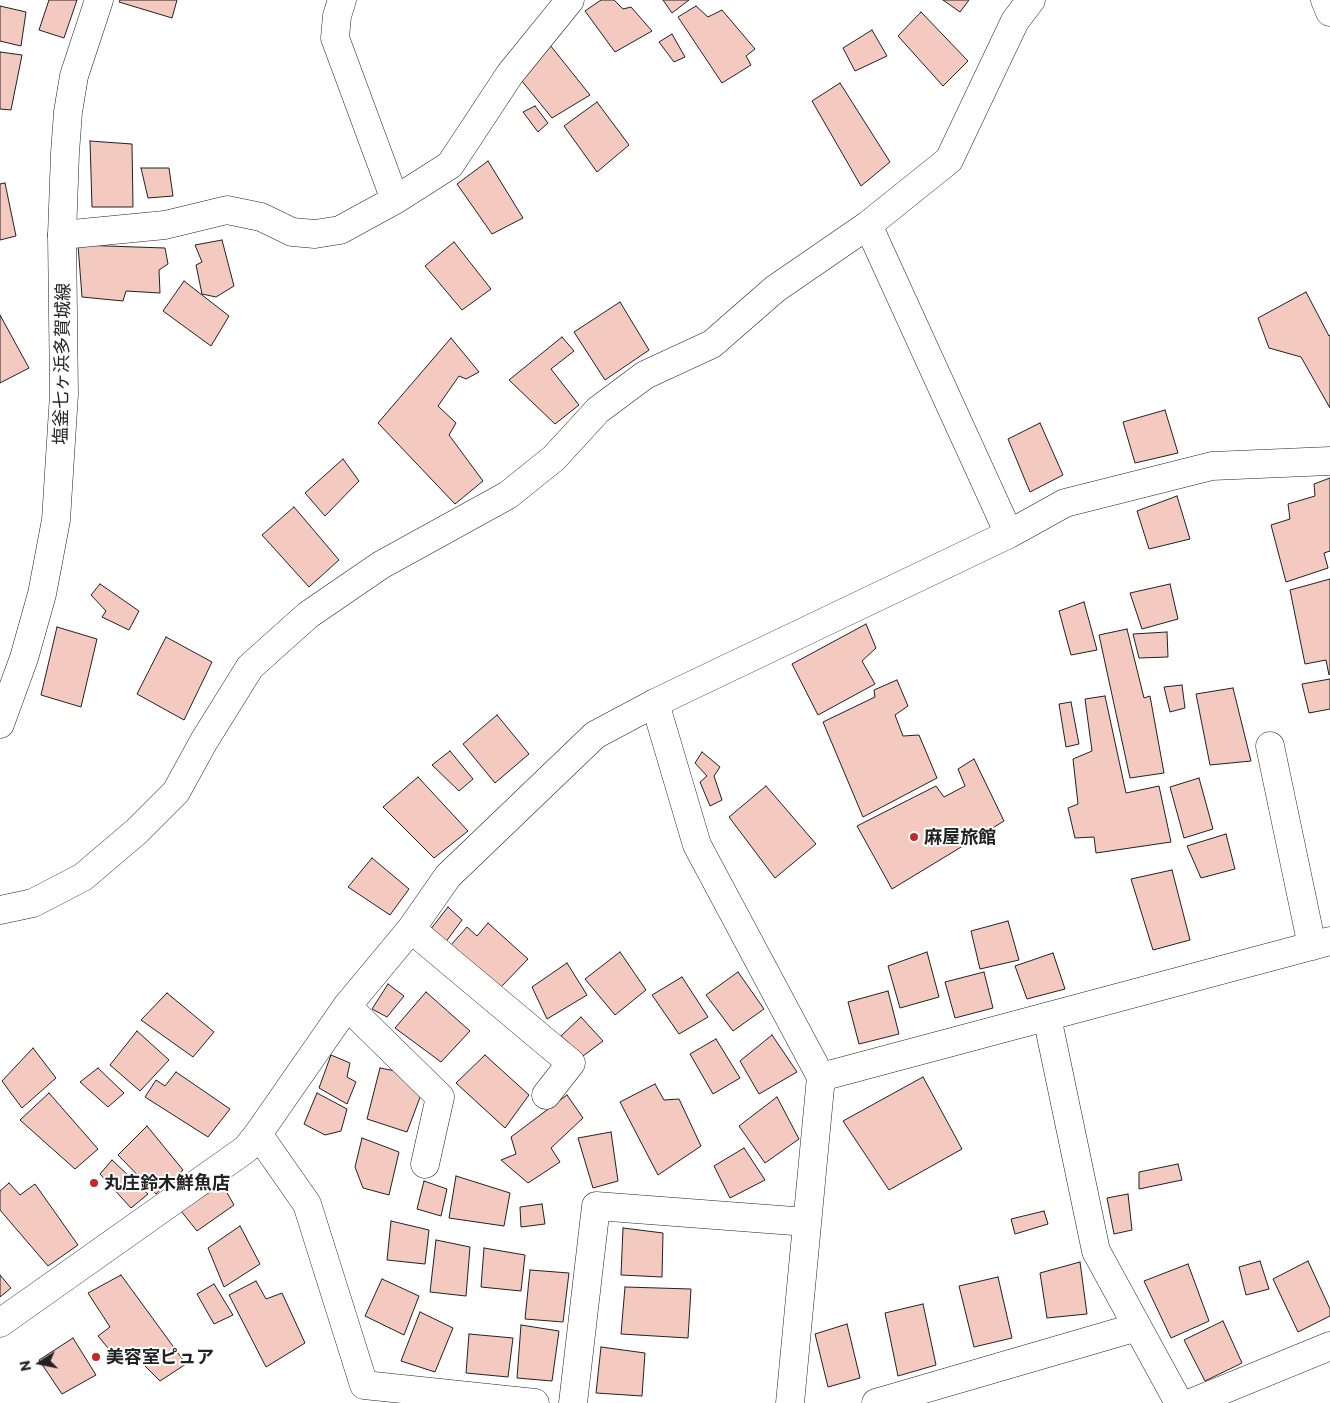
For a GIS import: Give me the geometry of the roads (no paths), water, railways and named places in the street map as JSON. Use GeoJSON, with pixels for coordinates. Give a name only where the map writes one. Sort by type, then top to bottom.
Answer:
{"type":"FeatureCollection","features":[{"type":"Feature","properties":{"kind":"street","name":"塩釜七ヶ浜多賀城線"},"geometry":{"type":"LineString","coordinates":[[0,724],[24,658],[42,594],[56,520],[64,394],[62,235],[68,112],[74,76],[99,0]]}},
{"type":"Feature","properties":{"kind":"street"},"geometry":{"type":"LineString","coordinates":[[342,0],[337,16],[336,38],[395,200]]}},
{"type":"Feature","properties":{"kind":"street"},"geometry":{"type":"LineString","coordinates":[[62,235],[165,225],[227,210],[261,217],[292,232],[315,234],[340,230],[395,200],[450,165],[510,74],[570,0]]}},
{"type":"Feature","properties":{"kind":"street"},"geometry":{"type":"LineString","coordinates":[[0,910],[33,903],[83,877],[137,831],[176,792],[204,741],[250,667],[308,615],[381,565],[508,495],[554,458],[598,410],[645,375],[712,344],[776,289],[868,225],[949,160],[1015,21],[1031,0]]}},
{"type":"Feature","properties":{"kind":"street"},"geometry":{"type":"LineString","coordinates":[[1325,0],[1330,12]]}},
{"type":"Feature","properties":{"kind":"street"},"geometry":{"type":"LineString","coordinates":[[868,225],[1009,534]]}},
{"type":"Feature","properties":{"kind":"street"},"geometry":{"type":"LineString","coordinates":[[0,1323],[246,1149],[347,1006],[411,930],[448,876],[594,735],[655,703],[1009,534],[1065,503],[1212,466],[1330,461]]}},
{"type":"Feature","properties":{"kind":"street"},"geometry":{"type":"LineString","coordinates":[[655,703],[697,845],[821,1077],[790,1403]]}},
{"type":"Feature","properties":{"kind":"street"},"geometry":{"type":"LineString","coordinates":[[821,1077],[1321,944],[1270,746]]}},
{"type":"Feature","properties":{"kind":"street"},"geometry":{"type":"LineString","coordinates":[[411,930],[570,1064],[546,1095]]}},
{"type":"Feature","properties":{"kind":"street"},"geometry":{"type":"LineString","coordinates":[[347,1006],[440,1097],[425,1164]]}},
{"type":"Feature","properties":{"kind":"street"},"geometry":{"type":"LineString","coordinates":[[1047,1017],[1096,1251],[1179,1403]]}},
{"type":"Feature","properties":{"kind":"street"},"geometry":{"type":"LineString","coordinates":[[258,1134],[306,1204],[364,1385],[535,1403]]}},
{"type":"Feature","properties":{"kind":"street"},"geometry":{"type":"LineString","coordinates":[[574,1403],[596,1206],[807,1222]]}},
{"type":"Feature","properties":{"kind":"street"},"geometry":{"type":"LineString","coordinates":[[876,1403],[1137,1327]]}},
{"type":"Feature","properties":{"kind":"street"},"geometry":{"type":"LineString","coordinates":[[1191,1403],[1330,1346]]}},
{"type":"Feature","properties":{"kind":"place","name":"麻屋旅館"},"geometry":{"type":"Point","coordinates":[914,837]}},
{"type":"Feature","properties":{"kind":"place","name":"丸庄鈴木鮮魚店"},"geometry":{"type":"Point","coordinates":[94,1183]}},
{"type":"Feature","properties":{"kind":"place","name":"美容室ピュア"},"geometry":{"type":"Point","coordinates":[96,1357]}}]}
